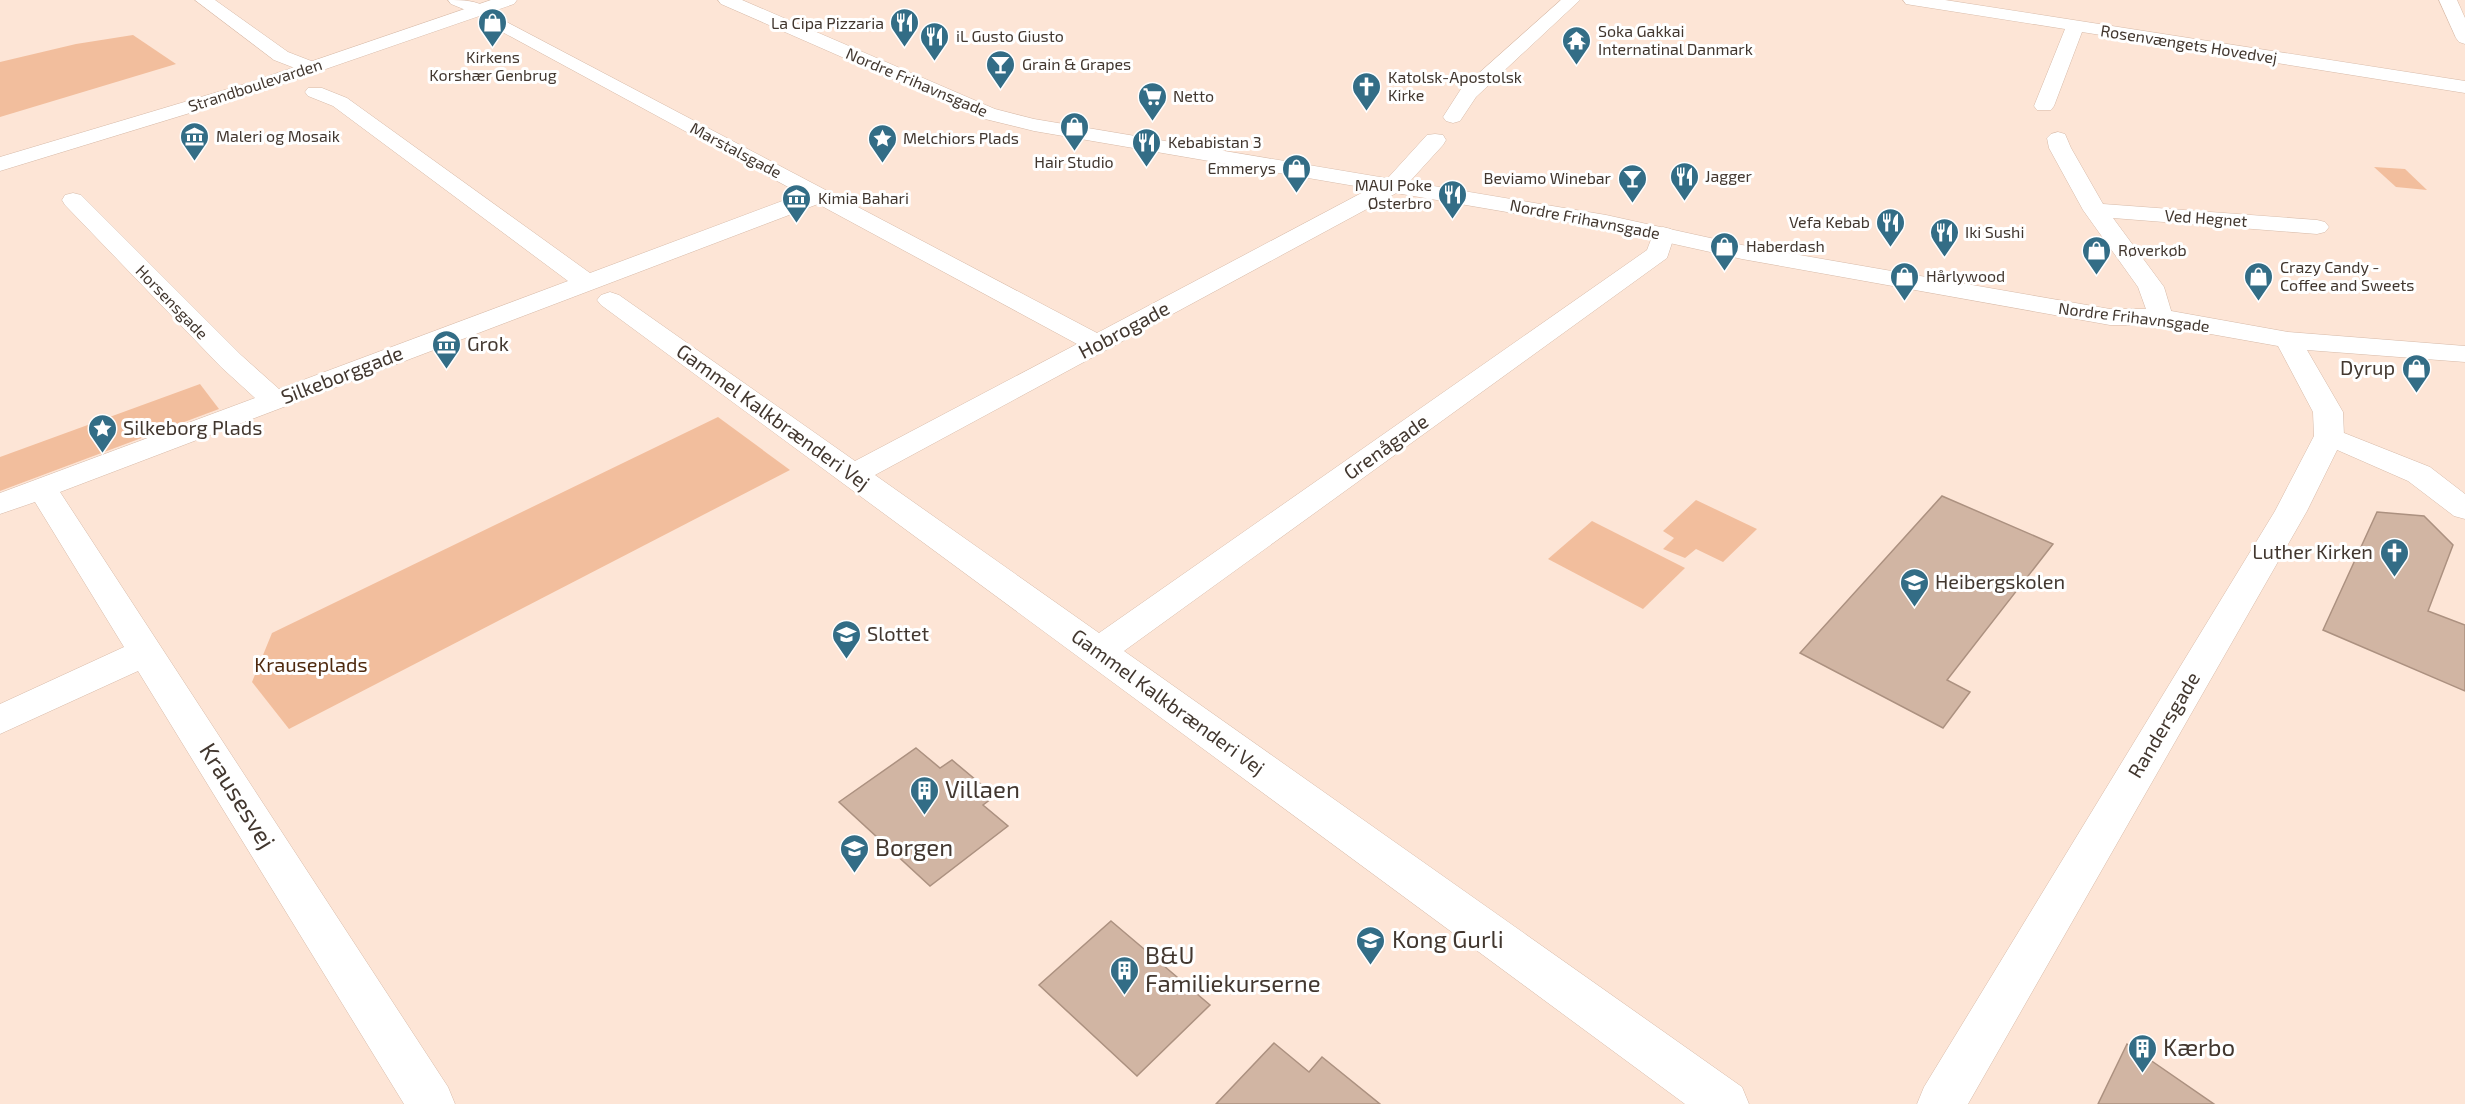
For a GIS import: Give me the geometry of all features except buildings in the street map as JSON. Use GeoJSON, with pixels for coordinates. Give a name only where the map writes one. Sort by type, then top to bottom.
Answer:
{"type":"FeatureCollection","features":[{"type":"Feature","properties":{"kind":"street"},"geometry":{"type":"LineString","coordinates":[[204,0],[281,56],[312,68]]}},
{"type":"Feature","properties":{"kind":"street"},"geometry":{"type":"LineString","coordinates":[[457,0],[479,9]]}},
{"type":"Feature","properties":{"kind":"street","name":"Strandboulevarden"},"geometry":{"type":"LineString","coordinates":[[0,164],[312,68],[508,0]]}},
{"type":"Feature","properties":{"kind":"street","name":"Nordre Frihavnsgade"},"geometry":{"type":"LineString","coordinates":[[727,0],[987,114],[1034,125],[1606,222],[1743,252],[2110,317],[2160,317],[2288,340],[2465,354]]}},
{"type":"Feature","properties":{"kind":"street"},"geometry":{"type":"LineString","coordinates":[[1453,117],[1468,93],[1571,0]]}},
{"type":"Feature","properties":{"kind":"street","name":"Rosenvængets Hovedvej"},"geometry":{"type":"LineString","coordinates":[[1912,0],[2465,87]]}},
{"type":"Feature","properties":{"kind":"street"},"geometry":{"type":"LineString","coordinates":[[2448,0],[2465,38]]}},
{"type":"Feature","properties":{"kind":"street","name":"Marstalsgade"},"geometry":{"type":"LineString","coordinates":[[501,24],[1097,344]]}},
{"type":"Feature","properties":{"kind":"street"},"geometry":{"type":"LineString","coordinates":[[2044,106],[2075,26]]}},
{"type":"Feature","properties":{"kind":"street","name":"Gammel Kalkbrænderi Vej"},"geometry":{"type":"LineString","coordinates":[[315,92],[340,102],[1725,1104]]}},
{"type":"Feature","properties":{"kind":"street"},"geometry":{"type":"LineString","coordinates":[[2058,138],[2060,148],[2095,210],[2151,287],[2160,317]]}},
{"type":"Feature","properties":{"kind":"street","name":"Hobrogade"},"geometry":{"type":"LineString","coordinates":[[853,475],[1394,185],[1435,140]]}},
{"type":"Feature","properties":{"kind":"street","name":"Silkeborggade"},"geometry":{"type":"LineString","coordinates":[[0,504],[275,400],[599,291],[820,195]]}},
{"type":"Feature","properties":{"kind":"street","name":"Horsensgade"},"geometry":{"type":"LineString","coordinates":[[73,200],[231,362],[275,400]]}},
{"type":"Feature","properties":{"kind":"street","name":"Ved Hegnet"},"geometry":{"type":"LineString","coordinates":[[2095,210],[2317,226]]}},
{"type":"Feature","properties":{"kind":"street","name":"Grenågade"},"geometry":{"type":"LineString","coordinates":[[1098,652],[1658,254],[1663,234]]}},
{"type":"Feature","properties":{"kind":"street"},"geometry":{"type":"LineString","coordinates":[[2288,340],[2328,412],[2329,436],[2419,474],[2465,510]]}},
{"type":"Feature","properties":{"kind":"street","name":"Randersgade"},"geometry":{"type":"LineString","coordinates":[[1941,1104],[2291,511],[2329,436]]}},
{"type":"Feature","properties":{"kind":"street","name":"Krausesvej"},"geometry":{"type":"LineString","coordinates":[[42,488],[431,1104]]}},
{"type":"Feature","properties":{"kind":"street"},"geometry":{"type":"LineString","coordinates":[[0,720],[146,652]]}},
{"type":"Feature","properties":{"kind":"green space"},"geometry":{"type":"Polygon","coordinates":[[[133,35],[176,64],[0,117],[0,62],[76,44],[133,35]]]}},
{"type":"Feature","properties":{"kind":"green space"},"geometry":{"type":"Polygon","coordinates":[[[2374,167],[2405,169],[2427,190],[2396,187],[2374,167]]]}},
{"type":"Feature","properties":{"kind":"green space"},"geometry":{"type":"Polygon","coordinates":[[[200,384],[219,409],[0,491],[0,457],[200,384]]]}},
{"type":"Feature","properties":{"kind":"green space","name":"Krauseplads"},"geometry":{"type":"Polygon","coordinates":[[[718,417],[790,470],[289,729],[252,682],[272,633],[718,417]]]}},
{"type":"Feature","properties":{"kind":"green space"},"geometry":{"type":"Polygon","coordinates":[[[1696,500],[1757,529],[1723,562],[1696,549],[1685,558],[1663,549],[1674,538],[1663,531],[1696,500]]]}},
{"type":"Feature","properties":{"kind":"green space"},"geometry":{"type":"Polygon","coordinates":[[[1592,521],[1685,568],[1643,609],[1548,559],[1592,521]]]}},
{"type":"Feature","properties":{"kind":"place","name":"Kirkens Korshær Genbrug"},"geometry":{"type":"Point","coordinates":[493,48]}},
{"type":"Feature","properties":{"kind":"place","name":"La Cipa Pizzaria"},"geometry":{"type":"Point","coordinates":[905,48]}},
{"type":"Feature","properties":{"kind":"place","name":"iL Gusto Giusto"},"geometry":{"type":"Point","coordinates":[935,62]}},
{"type":"Feature","properties":{"kind":"place","name":"Soka Gakkai Internatinal Danmark"},"geometry":{"type":"Point","coordinates":[1577,66]}},
{"type":"Feature","properties":{"kind":"place","name":"Grain & Grapes"},"geometry":{"type":"Point","coordinates":[1001,90]}},
{"type":"Feature","properties":{"kind":"place","name":"Katolsk-Apostolsk Kirke"},"geometry":{"type":"Point","coordinates":[1367,112]}},
{"type":"Feature","properties":{"kind":"place","name":"Netto"},"geometry":{"type":"Point","coordinates":[1152,122]}},
{"type":"Feature","properties":{"kind":"place","name":"Hair Studio"},"geometry":{"type":"Point","coordinates":[1074,152]}},
{"type":"Feature","properties":{"kind":"place","name":"Maleri og Mosaik"},"geometry":{"type":"Point","coordinates":[195,162]}},
{"type":"Feature","properties":{"kind":"place","name":"Melchiors Plads"},"geometry":{"type":"Point","coordinates":[882,164]}},
{"type":"Feature","properties":{"kind":"place","name":"Kebabistan 3"},"geometry":{"type":"Point","coordinates":[1147,168]}},
{"type":"Feature","properties":{"kind":"place","name":"Emmerys"},"geometry":{"type":"Point","coordinates":[1297,194]}},
{"type":"Feature","properties":{"kind":"place","name":"Jagger"},"geometry":{"type":"Point","coordinates":[1684,202]}},
{"type":"Feature","properties":{"kind":"place","name":"Beviamo Winebar"},"geometry":{"type":"Point","coordinates":[1632,204]}},
{"type":"Feature","properties":{"kind":"place","name":"MAUI Poke Østerbro"},"geometry":{"type":"Point","coordinates":[1453,220]}},
{"type":"Feature","properties":{"kind":"place","name":"Kimia Bahari"},"geometry":{"type":"Point","coordinates":[797,224]}},
{"type":"Feature","properties":{"kind":"place","name":"Vefa Kebab"},"geometry":{"type":"Point","coordinates":[1891,248]}},
{"type":"Feature","properties":{"kind":"place","name":"Iki Sushi"},"geometry":{"type":"Point","coordinates":[1944,258]}},
{"type":"Feature","properties":{"kind":"place","name":"Haberdash"},"geometry":{"type":"Point","coordinates":[1725,272]}},
{"type":"Feature","properties":{"kind":"place","name":"Røverkøb"},"geometry":{"type":"Point","coordinates":[2097,276]}},
{"type":"Feature","properties":{"kind":"place","name":"Hårlywood"},"geometry":{"type":"Point","coordinates":[1905,302]}},
{"type":"Feature","properties":{"kind":"place","name":"Crazy Candy - Coffee and Sweets"},"geometry":{"type":"Point","coordinates":[2259,302]}},
{"type":"Feature","properties":{"kind":"place","name":"Grok"},"geometry":{"type":"Point","coordinates":[446,370]}},
{"type":"Feature","properties":{"kind":"place","name":"Dyrup"},"geometry":{"type":"Point","coordinates":[2416,394]}},
{"type":"Feature","properties":{"kind":"place","name":"Silkeborg Plads"},"geometry":{"type":"Point","coordinates":[102,454]}},
{"type":"Feature","properties":{"kind":"place","name":"Luther Kirken"},"geometry":{"type":"Point","coordinates":[2394,578]}},
{"type":"Feature","properties":{"kind":"place","name":"Heibergskolen"},"geometry":{"type":"Point","coordinates":[1914,608]}},
{"type":"Feature","properties":{"kind":"place","name":"Slottet"},"geometry":{"type":"Point","coordinates":[846,660]}},
{"type":"Feature","properties":{"kind":"place","name":"Villaen"},"geometry":{"type":"Point","coordinates":[924,816]}},
{"type":"Feature","properties":{"kind":"place","name":"Borgen"},"geometry":{"type":"Point","coordinates":[854,874]}},
{"type":"Feature","properties":{"kind":"place","name":"Kong Gurli"},"geometry":{"type":"Point","coordinates":[1371,966]}},
{"type":"Feature","properties":{"kind":"place","name":"B&U Familiekurserne"},"geometry":{"type":"Point","coordinates":[1124,996]}},
{"type":"Feature","properties":{"kind":"place","name":"Kærbo"},"geometry":{"type":"Point","coordinates":[2142,1074]}}]}
